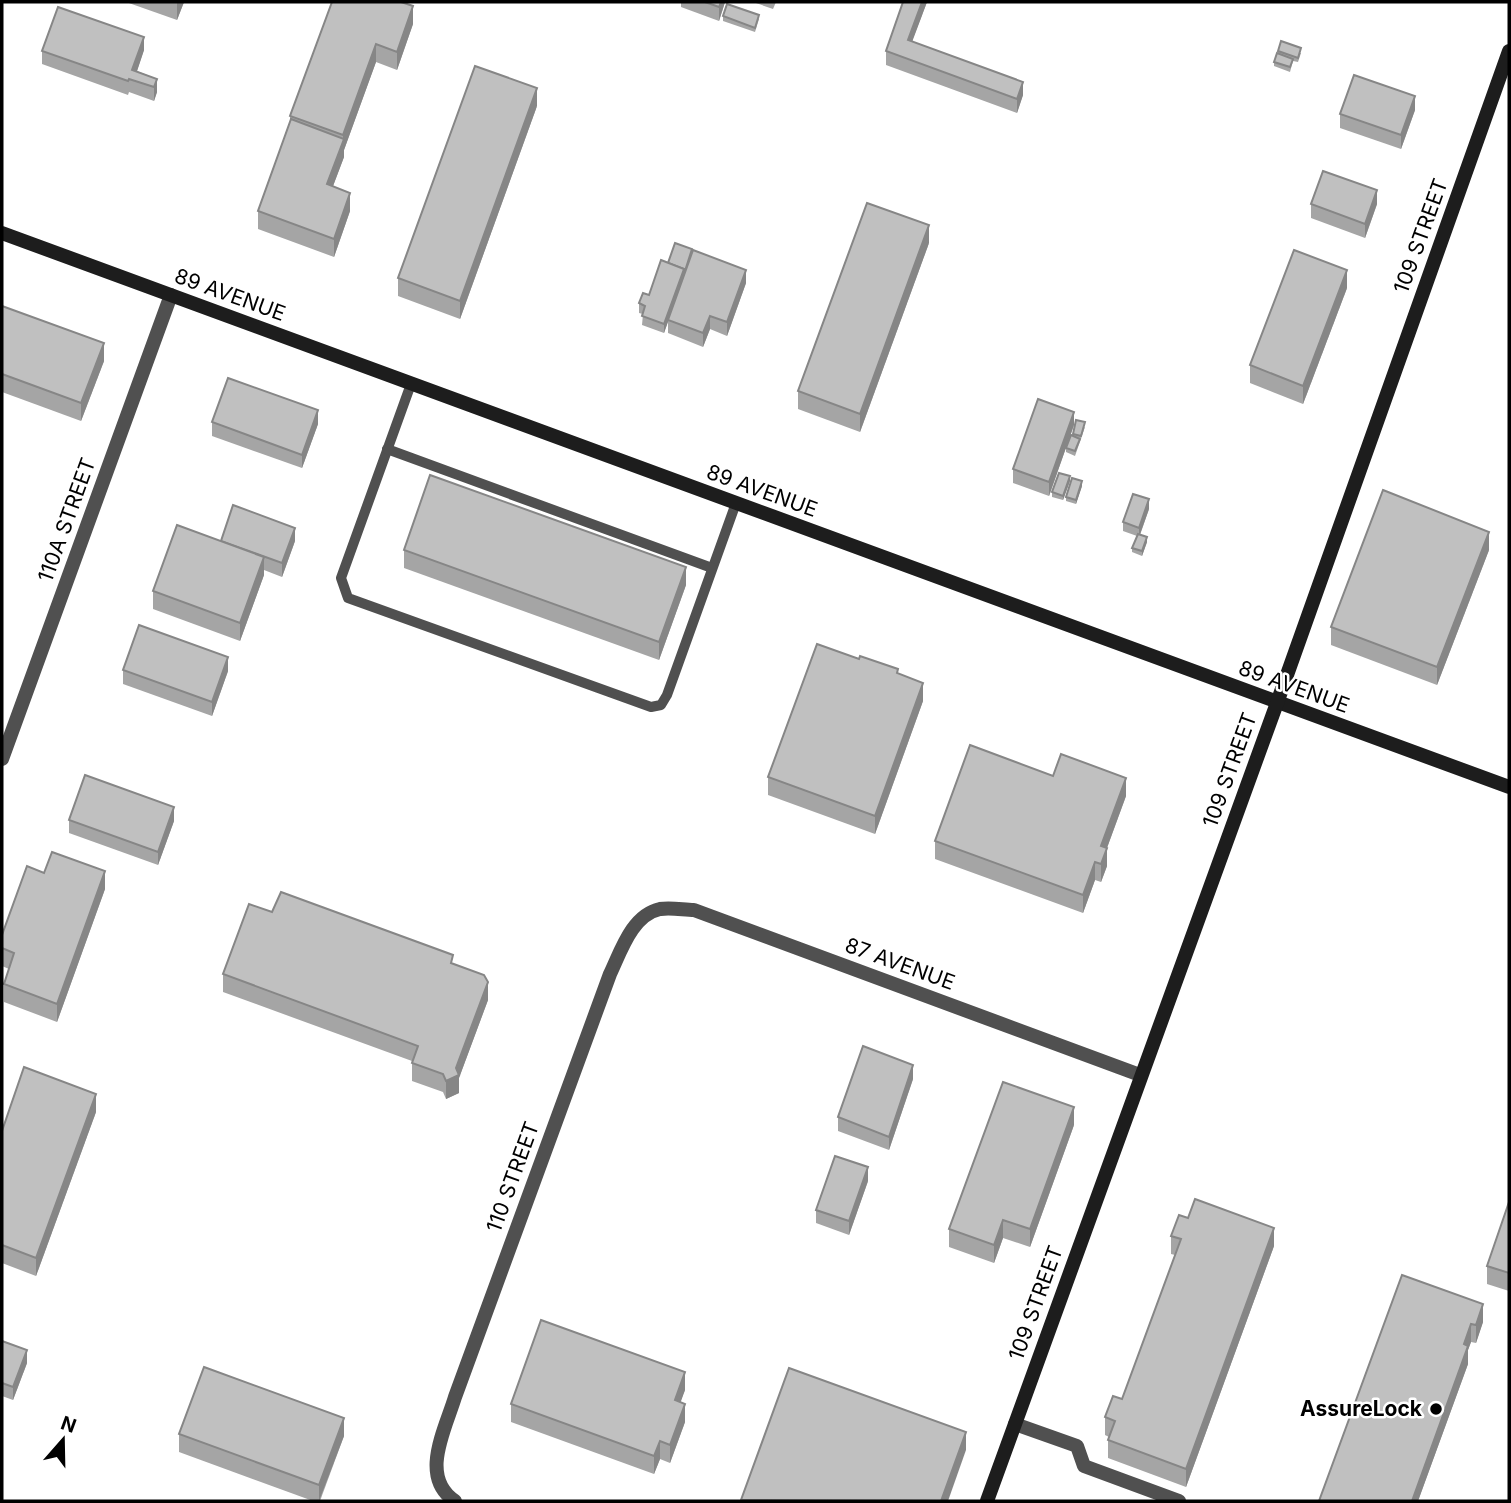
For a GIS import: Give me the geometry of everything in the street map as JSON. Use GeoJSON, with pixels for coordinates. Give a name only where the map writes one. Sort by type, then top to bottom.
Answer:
{"type":"FeatureCollection","features":[{"type":"Feature","properties":{"kind":"street","name":"109 STREET"},"geometry":{"type":"LineString","coordinates":[[987,1501],[1277,703],[1509,51]]}},
{"type":"Feature","properties":{"kind":"street","name":"89 AVENUE"},"geometry":{"type":"LineString","coordinates":[[2,233],[1509,786]]}},
{"type":"Feature","properties":{"kind":"street","name":"110A STREET"},"geometry":{"type":"LineString","coordinates":[[2,760],[171,295]]}},
{"type":"Feature","properties":{"kind":"street","name":"87 AVENUE"},"geometry":{"type":"LineString","coordinates":[[644,916],[660,909],[694,910],[1140,1075]]}},
{"type":"Feature","properties":{"kind":"street","name":"110 STREET"},"geometry":{"type":"LineString","coordinates":[[455,1501],[443,1493],[436,1477],[436,1460],[455,1397],[610,974],[631,930],[644,916]]}},
{"type":"Feature","properties":{"kind":"street"},"geometry":{"type":"LineString","coordinates":[[1015,1424],[1077,1446],[1084,1466],[1179,1501]]}},
{"type":"Feature","properties":{"kind":"lane"},"geometry":{"type":"LineString","coordinates":[[411,384],[341,578],[348,598],[651,707],[660,705],[667,695],[736,503]]}},
{"type":"Feature","properties":{"kind":"lane"},"geometry":{"type":"LineString","coordinates":[[387,449],[712,568]]}},
{"type":"Feature","properties":{"kind":"building"},"geometry":{"type":"Polygon","coordinates":[[[332,2],[401,2],[413,6],[397,52],[376,44],[343,135],[290,116],[332,2]]]}},
{"type":"Feature","properties":{"kind":"building"},"geometry":{"type":"Polygon","coordinates":[[[705,2],[721,2],[719,7],[705,2]]]}},
{"type":"Feature","properties":{"kind":"building"},"geometry":{"type":"Polygon","coordinates":[[[903,2],[922,2],[908,40],[1023,82],[1017,99],[886,51],[903,2]]]}},
{"type":"Feature","properties":{"kind":"building"},"geometry":{"type":"Polygon","coordinates":[[[727,4],[759,15],[755,28],[723,16],[727,4]]]}},
{"type":"Feature","properties":{"kind":"building"},"geometry":{"type":"Polygon","coordinates":[[[58,7],[144,37],[132,70],[157,79],[154,87],[129,79],[128,81],[42,51],[58,7]]]}},
{"type":"Feature","properties":{"kind":"building"},"geometry":{"type":"Polygon","coordinates":[[[1281,41],[1301,48],[1298,58],[1278,51],[1281,41]]]}},
{"type":"Feature","properties":{"kind":"building"},"geometry":{"type":"Polygon","coordinates":[[[1277,53],[1293,59],[1290,67],[1274,62],[1277,53]]]}},
{"type":"Feature","properties":{"kind":"building"},"geometry":{"type":"Polygon","coordinates":[[[475,66],[537,88],[460,301],[398,278],[475,66]]]}},
{"type":"Feature","properties":{"kind":"building"},"geometry":{"type":"Polygon","coordinates":[[[1354,75],[1415,96],[1401,135],[1340,114],[1354,75]]]}},
{"type":"Feature","properties":{"kind":"building"},"geometry":{"type":"Polygon","coordinates":[[[291,119],[344,139],[327,184],[350,193],[334,239],[258,211],[291,119]]]}},
{"type":"Feature","properties":{"kind":"building"},"geometry":{"type":"Polygon","coordinates":[[[1323,171],[1377,190],[1365,224],[1311,204],[1323,171]]]}},
{"type":"Feature","properties":{"kind":"building"},"geometry":{"type":"Polygon","coordinates":[[[867,203],[929,225],[860,414],[798,391],[867,203]]]}},
{"type":"Feature","properties":{"kind":"building"},"geometry":{"type":"Polygon","coordinates":[[[675,243],[692,249],[685,271],[668,263],[675,243]]]}},
{"type":"Feature","properties":{"kind":"building"},"geometry":{"type":"Polygon","coordinates":[[[693,250],[746,270],[727,322],[710,316],[703,333],[668,320],[693,250]]]}},
{"type":"Feature","properties":{"kind":"building"},"geometry":{"type":"Polygon","coordinates":[[[1294,250],[1347,270],[1303,386],[1250,365],[1294,250]]]}},
{"type":"Feature","properties":{"kind":"building"},"geometry":{"type":"Polygon","coordinates":[[[661,260],[684,269],[664,324],[642,316],[645,306],[639,303],[643,293],[649,295],[661,260]]]}},
{"type":"Feature","properties":{"kind":"building"},"geometry":{"type":"Polygon","coordinates":[[[2,306],[104,343],[81,403],[2,374],[2,306]]]}},
{"type":"Feature","properties":{"kind":"building"},"geometry":{"type":"Polygon","coordinates":[[[228,378],[318,410],[302,455],[212,422],[228,378]]]}},
{"type":"Feature","properties":{"kind":"building"},"geometry":{"type":"Polygon","coordinates":[[[1038,399],[1074,412],[1049,482],[1013,469],[1038,399]]]}},
{"type":"Feature","properties":{"kind":"building"},"geometry":{"type":"Polygon","coordinates":[[[1076,420],[1085,422],[1081,436],[1073,434],[1076,420]]]}},
{"type":"Feature","properties":{"kind":"building"},"geometry":{"type":"Polygon","coordinates":[[[1071,435],[1080,439],[1075,451],[1066,448],[1071,435]]]}},
{"type":"Feature","properties":{"kind":"building"},"geometry":{"type":"Polygon","coordinates":[[[1059,473],[1070,476],[1063,496],[1052,492],[1059,473]]]}},
{"type":"Feature","properties":{"kind":"building"},"geometry":{"type":"Polygon","coordinates":[[[430,475],[686,567],[659,642],[404,550],[430,475]]]}},
{"type":"Feature","properties":{"kind":"building"},"geometry":{"type":"Polygon","coordinates":[[[1072,478],[1082,481],[1076,500],[1066,497],[1072,478]]]}},
{"type":"Feature","properties":{"kind":"building"},"geometry":{"type":"Polygon","coordinates":[[[1383,490],[1489,532],[1437,667],[1331,627],[1383,490]]]}},
{"type":"Feature","properties":{"kind":"building"},"geometry":{"type":"Polygon","coordinates":[[[1133,494],[1149,499],[1139,528],[1123,522],[1133,494]]]}},
{"type":"Feature","properties":{"kind":"building"},"geometry":{"type":"Polygon","coordinates":[[[233,505],[295,528],[282,563],[221,541],[233,505]]]}},
{"type":"Feature","properties":{"kind":"building"},"geometry":{"type":"Polygon","coordinates":[[[177,525],[264,557],[240,623],[153,591],[177,525]]]}},
{"type":"Feature","properties":{"kind":"building"},"geometry":{"type":"Polygon","coordinates":[[[1138,534],[1147,537],[1142,551],[1132,548],[1138,534]]]}},
{"type":"Feature","properties":{"kind":"building"},"geometry":{"type":"Polygon","coordinates":[[[139,625],[228,657],[212,702],[123,670],[139,625]]]}},
{"type":"Feature","properties":{"kind":"building"},"geometry":{"type":"Polygon","coordinates":[[[817,644],[898,669],[897,673],[923,683],[875,816],[768,777],[817,644]]]}},
{"type":"Feature","properties":{"kind":"building"},"geometry":{"type":"Polygon","coordinates":[[[970,745],[1053,776],[1061,754],[1126,778],[1101,846],[1107,848],[1101,864],[1095,862],[1083,895],[935,841],[970,745]]]}},
{"type":"Feature","properties":{"kind":"building"},"geometry":{"type":"Polygon","coordinates":[[[85,775],[174,807],[158,852],[69,820],[85,775]]]}},
{"type":"Feature","properties":{"kind":"building"},"geometry":{"type":"Polygon","coordinates":[[[52,852],[105,871],[57,1004],[4,984],[14,953],[2,948],[2,935],[27,866],[44,873],[52,852]]]}},
{"type":"Feature","properties":{"kind":"building"},"geometry":{"type":"Polygon","coordinates":[[[281,892],[453,955],[451,963],[484,975],[488,982],[456,1068],[459,1075],[446,1081],[443,1074],[412,1063],[418,1046],[223,974],[249,904],[272,912],[281,892]]]}},
{"type":"Feature","properties":{"kind":"building"},"geometry":{"type":"Polygon","coordinates":[[[863,1046],[913,1065],[889,1137],[838,1117],[863,1046]]]}},
{"type":"Feature","properties":{"kind":"building"},"geometry":{"type":"Polygon","coordinates":[[[24,1067],[96,1094],[36,1258],[2,1245],[2,1131],[24,1067]]]}},
{"type":"Feature","properties":{"kind":"building"},"geometry":{"type":"Polygon","coordinates":[[[1003,1082],[1074,1107],[1030,1229],[1003,1220],[994,1245],[949,1229],[1003,1082]]]}},
{"type":"Feature","properties":{"kind":"building"},"geometry":{"type":"Polygon","coordinates":[[[835,1156],[868,1167],[849,1221],[816,1210],[835,1156]]]}},
{"type":"Feature","properties":{"kind":"building"},"geometry":{"type":"Polygon","coordinates":[[[1195,1199],[1274,1228],[1186,1469],[1108,1440],[1115,1421],[1105,1417],[1113,1396],[1122,1399],[1181,1239],[1171,1236],[1179,1215],[1188,1218],[1195,1199]]]}},
{"type":"Feature","properties":{"kind":"building"},"geometry":{"type":"Polygon","coordinates":[[[1509,1202],[1509,1273],[1487,1266],[1509,1202]]]}},
{"type":"Feature","properties":{"kind":"building"},"geometry":{"type":"Polygon","coordinates":[[[1402,1275],[1483,1304],[1476,1325],[1471,1324],[1464,1344],[1468,1346],[1412,1501],[1319,1501],[1402,1275]]]}},
{"type":"Feature","properties":{"kind":"building"},"geometry":{"type":"Polygon","coordinates":[[[541,1320],[685,1372],[675,1400],[685,1404],[670,1445],[660,1441],[654,1456],[511,1404],[541,1320]]]}},
{"type":"Feature","properties":{"kind":"building"},"geometry":{"type":"Polygon","coordinates":[[[2,1341],[27,1350],[13,1387],[2,1383],[2,1341]]]}},
{"type":"Feature","properties":{"kind":"building"},"geometry":{"type":"Polygon","coordinates":[[[204,1367],[344,1418],[319,1485],[179,1434],[204,1367]]]}},
{"type":"Feature","properties":{"kind":"building"},"geometry":{"type":"Polygon","coordinates":[[[789,1368],[966,1432],[941,1501],[741,1500],[789,1368]]]}},
{"type":"Feature","properties":{"kind":"place","name":"AssureLock"},"geometry":{"type":"Point","coordinates":[1436,1409]}}]}
